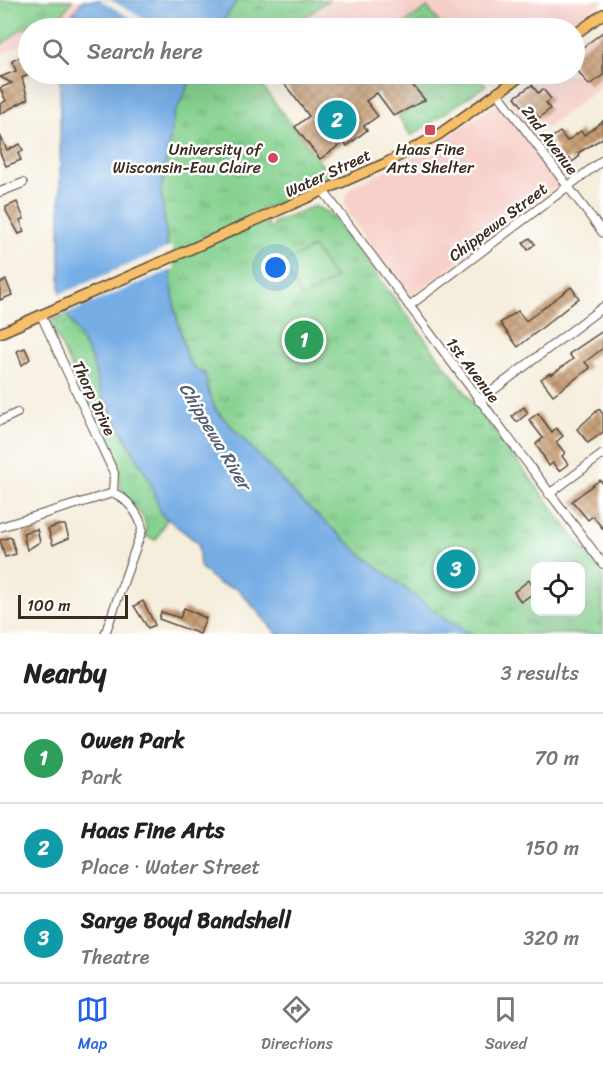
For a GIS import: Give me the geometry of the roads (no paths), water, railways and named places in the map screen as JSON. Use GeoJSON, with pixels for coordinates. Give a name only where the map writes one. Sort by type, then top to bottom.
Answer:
{"type":"FeatureCollection","features":[{"type":"Feature","properties":{"kind":"main road"},"geometry":{"type":"LineString","coordinates":[[585,27],[603,14]]}},
{"type":"Feature","properties":{"kind":"main road","name":"Water Street"},"geometry":{"type":"LineString","coordinates":[[0,333],[324,192],[438,135],[508,84]]}},
{"type":"Feature","properties":{"kind":"street","name":"2nd Avenue"},"geometry":{"type":"LineString","coordinates":[[496,92],[603,233]]}},
{"type":"Feature","properties":{"kind":"street","name":"Chippewa Street"},"geometry":{"type":"LineString","coordinates":[[409,306],[603,160]]}},
{"type":"Feature","properties":{"kind":"street"},"geometry":{"type":"LineString","coordinates":[[0,192],[23,183]]}},
{"type":"Feature","properties":{"kind":"street","name":"1st Avenue"},"geometry":{"type":"LineString","coordinates":[[324,192],[603,564]]}},
{"type":"Feature","properties":{"kind":"street"},"geometry":{"type":"LineString","coordinates":[[479,401],[603,308]]}},
{"type":"Feature","properties":{"kind":"street","name":"Thorp Drive"},"geometry":{"type":"LineString","coordinates":[[44,314],[114,473],[113,493]]}},
{"type":"Feature","properties":{"kind":"street"},"geometry":{"type":"LineString","coordinates":[[0,421],[17,412]]}},
{"type":"Feature","properties":{"kind":"street"},"geometry":{"type":"LineString","coordinates":[[549,494],[603,454]]}},
{"type":"Feature","properties":{"kind":"street"},"geometry":{"type":"LineString","coordinates":[[0,527],[113,493],[122,498],[138,516],[142,526],[105,634]]}},
{"type":"Feature","properties":{"kind":"water"},"geometry":{"type":"Polygon","coordinates":[[[83,0],[237,0],[226,18],[70,18],[83,0]]]}},
{"type":"Feature","properties":{"kind":"water","name":"Chippewa River"},"geometry":{"type":"Polygon","coordinates":[[[60,84],[189,84],[174,115],[161,192],[175,310],[187,358],[194,368],[205,374],[208,391],[216,410],[300,500],[362,555],[446,620],[472,634],[277,634],[238,589],[219,584],[200,567],[198,543],[161,514],[151,483],[100,391],[91,358],[67,314],[60,290],[60,84]]]}},
{"type":"Feature","properties":{"kind":"place","name":"Haas Fine Arts"},"geometry":{"type":"Point","coordinates":[337,120]}},
{"type":"Feature","properties":{"kind":"place","name":"Haas Fine Arts Shelter"},"geometry":{"type":"Point","coordinates":[430,130]}},
{"type":"Feature","properties":{"kind":"place","name":"University of Wisconsin-Eau Claire"},"geometry":{"type":"Point","coordinates":[273,158]}},
{"type":"Feature","properties":{"kind":"place","name":"Owen Park"},"geometry":{"type":"Point","coordinates":[304,340]}},
{"type":"Feature","properties":{"kind":"place","name":"Sarge Boyd Bandshell"},"geometry":{"type":"Point","coordinates":[456,569]}}]}
